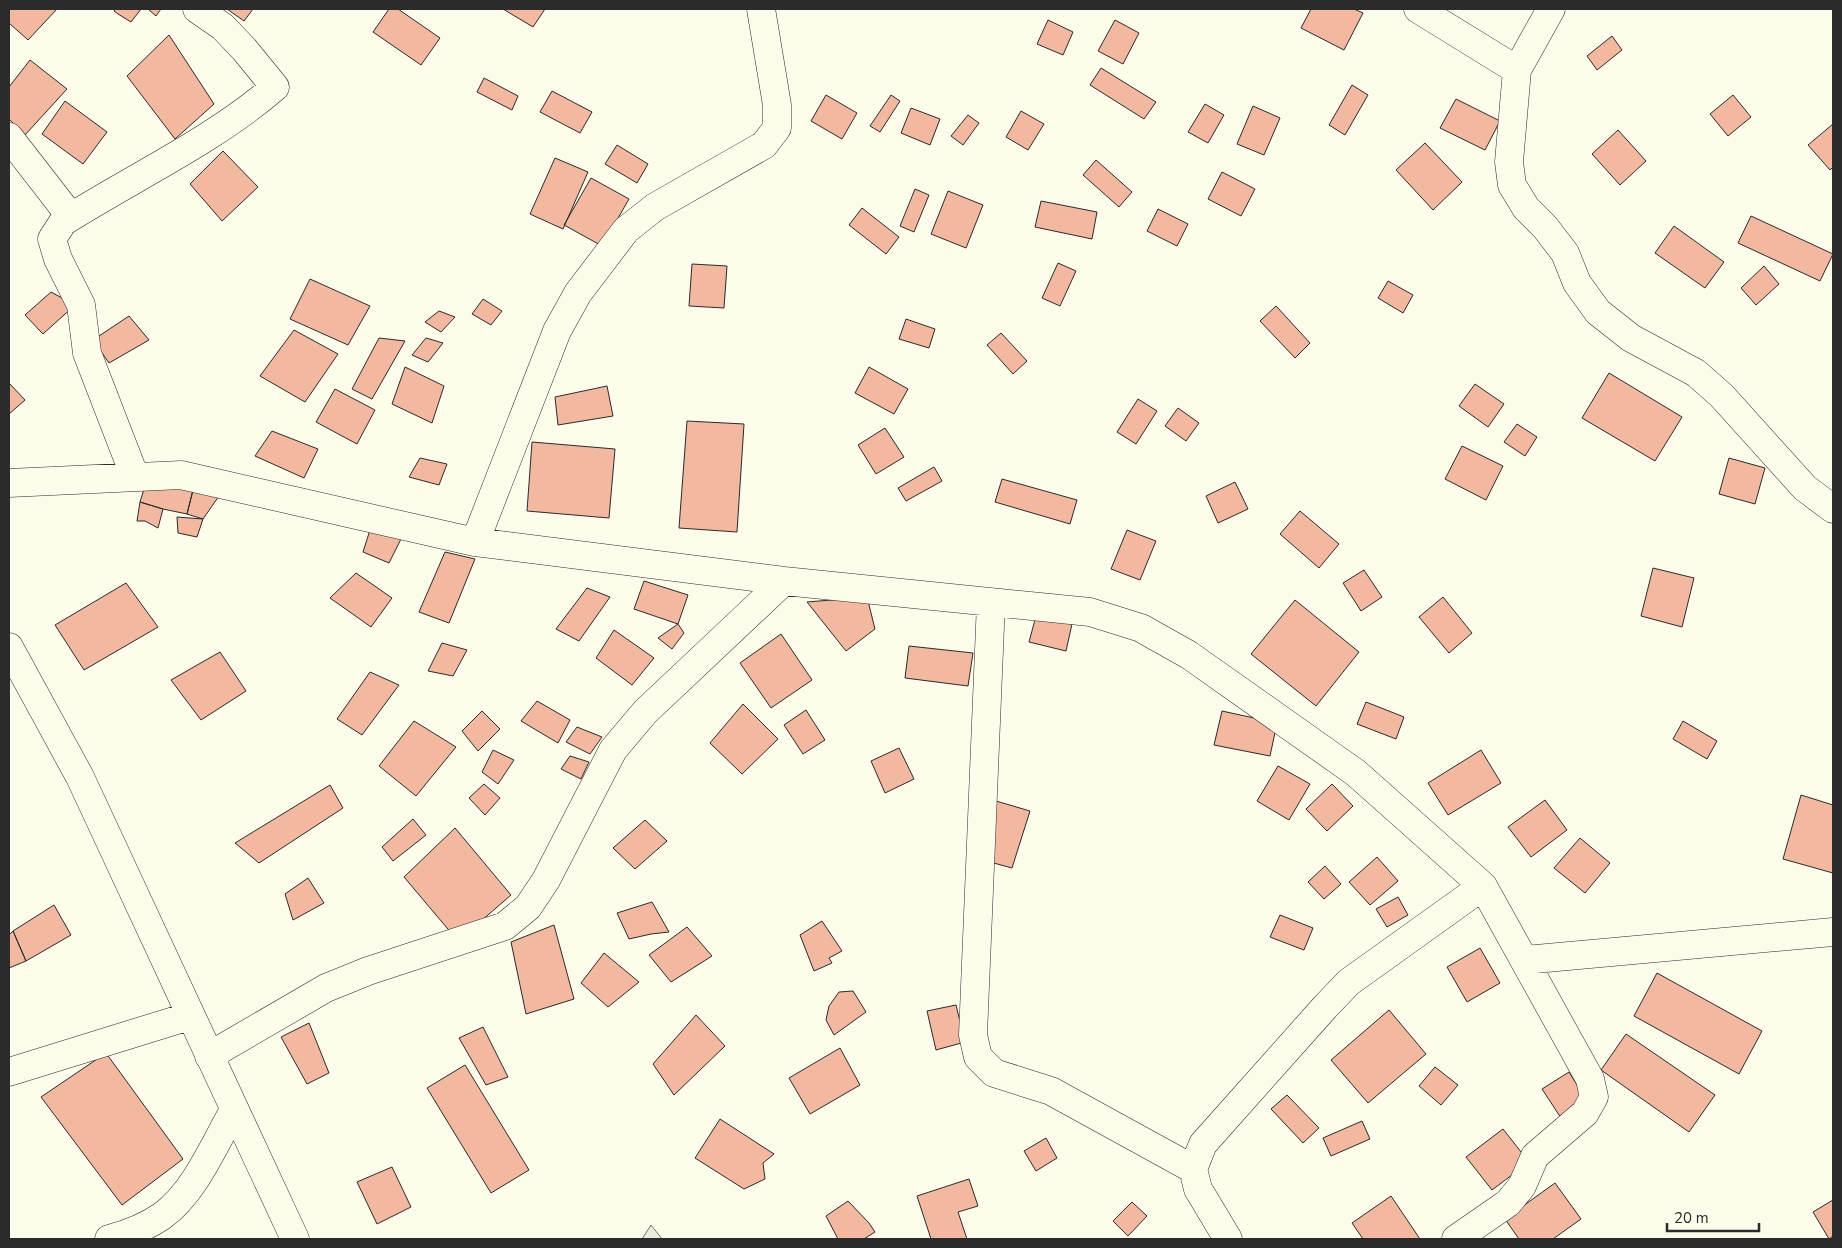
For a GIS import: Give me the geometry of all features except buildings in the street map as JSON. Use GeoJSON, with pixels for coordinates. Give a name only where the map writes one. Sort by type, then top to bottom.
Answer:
{"type":"FeatureCollection","features":[{"type":"Feature","properties":{"kind":"street"},"geometry":{"type":"LineString","coordinates":[[135,477],[86,353],[81,305],[58,259],[52,239],[63,222],[211,133],[275,87],[223,27],[197,9]]}},
{"type":"Feature","properties":{"kind":"street"},"geometry":{"type":"LineString","coordinates":[[475,542],[557,332],[578,293],[626,230],[655,207],[764,145],[777,128],[777,105],[760,9]]}},
{"type":"Feature","properties":{"kind":"street"},"geometry":{"type":"LineString","coordinates":[[1418,9],[1517,70]]}},
{"type":"Feature","properties":{"kind":"street"},"geometry":{"type":"LineString","coordinates":[[1551,9],[1517,70],[1509,162],[1512,185],[1526,208],[1545,227],[1565,253],[1577,283],[1598,312],[1625,333],[1696,373],[1716,390],[1805,488],[1833,509]]}},
{"type":"Feature","properties":{"kind":"street"},"geometry":{"type":"LineString","coordinates":[[9,137],[71,217]]}},
{"type":"Feature","properties":{"kind":"street"},"geometry":{"type":"LineString","coordinates":[[9,483],[182,475],[475,542],[784,581],[1090,612],[1141,628],[1189,655],[1356,773],[1483,886],[1590,1079],[1594,1097],[1585,1113],[1535,1156],[1522,1186],[1508,1203],[1456,1239]]}},
{"type":"Feature","properties":{"kind":"street"},"geometry":{"type":"LineString","coordinates":[[209,1056],[326,988],[368,971],[505,926],[528,907],[546,880],[613,750],[645,712],[784,581]]}},
{"type":"Feature","properties":{"kind":"street"},"geometry":{"type":"LineString","coordinates":[[991,602],[973,1035],[978,1057],[994,1073],[1051,1090],[1193,1169]]}},
{"type":"Feature","properties":{"kind":"street"},"geometry":{"type":"LineString","coordinates":[[9,647],[80,777],[295,1239]]}},
{"type":"Feature","properties":{"kind":"street"},"geometry":{"type":"LineString","coordinates":[[1228,1239],[1198,1188],[1193,1169],[1203,1144],[1349,982],[1483,886]]}},
{"type":"Feature","properties":{"kind":"street"},"geometry":{"type":"LineString","coordinates":[[1524,960],[1833,932]]}},
{"type":"Feature","properties":{"kind":"street"},"geometry":{"type":"LineString","coordinates":[[9,1072],[190,1016]]}},
{"type":"Feature","properties":{"kind":"street"},"geometry":{"type":"LineString","coordinates":[[109,1239],[132,1232],[163,1215],[189,1190],[234,1110]]}},
{"type":"Feature","properties":{"kind":"shaded area"},"geometry":{"type":"Polygon","coordinates":[[[651,1225],[662,1239],[642,1239],[651,1225]]]}}]}
